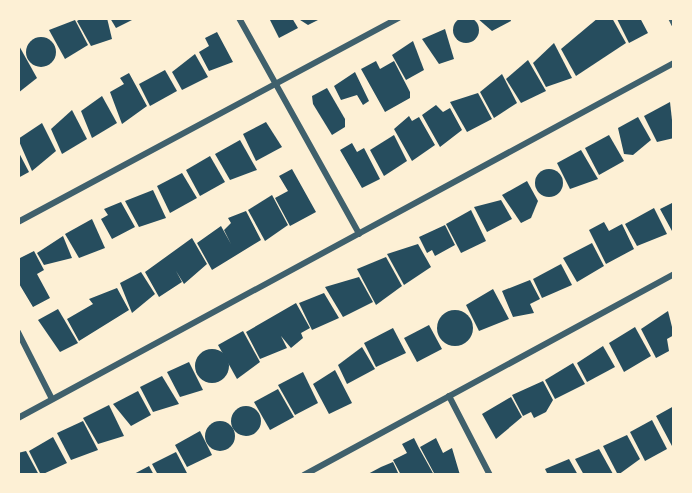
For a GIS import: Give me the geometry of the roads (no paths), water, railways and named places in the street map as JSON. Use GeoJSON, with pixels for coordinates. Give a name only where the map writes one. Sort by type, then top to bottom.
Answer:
{"type":"FeatureCollection","features":[{"type":"Feature","properties":{"kind":"street"},"geometry":{"type":"LineString","coordinates":[[239,18],[359,234]]}},
{"type":"Feature","properties":{"kind":"street"},"geometry":{"type":"LineString","coordinates":[[18,222],[399,18]]}},
{"type":"Feature","properties":{"kind":"street"},"geometry":{"type":"LineString","coordinates":[[671,18],[674,24]]}},
{"type":"Feature","properties":{"kind":"street"},"geometry":{"type":"LineString","coordinates":[[18,418],[674,63]]}},
{"type":"Feature","properties":{"kind":"street"},"geometry":{"type":"LineString","coordinates":[[304,475],[674,274]]}},
{"type":"Feature","properties":{"kind":"street"},"geometry":{"type":"LineString","coordinates":[[18,332],[52,399]]}},
{"type":"Feature","properties":{"kind":"street"},"geometry":{"type":"LineString","coordinates":[[449,396],[490,475]]}}]}
